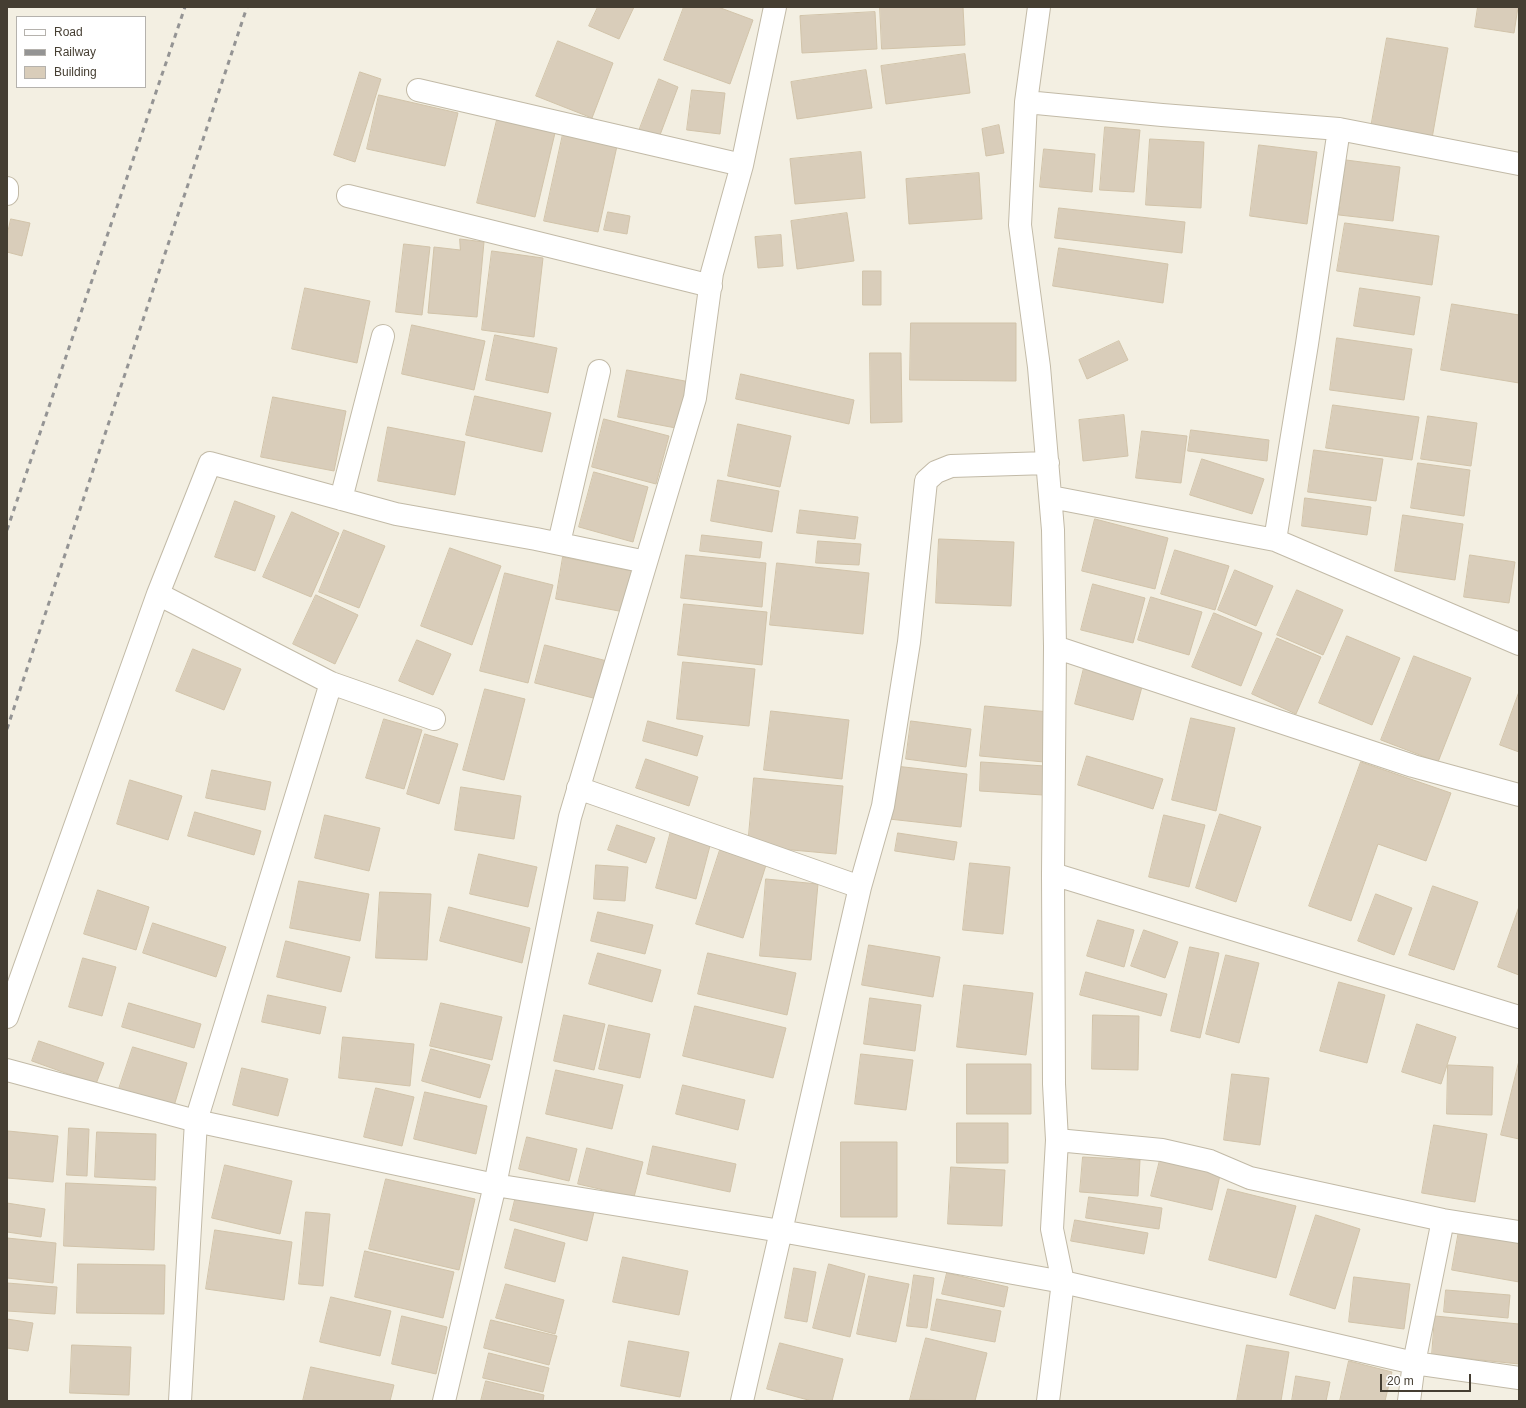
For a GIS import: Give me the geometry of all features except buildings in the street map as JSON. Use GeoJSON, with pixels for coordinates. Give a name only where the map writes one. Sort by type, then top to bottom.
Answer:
{"type":"FeatureCollection","features":[{"type":"Feature","properties":{"kind":"street"},"geometry":{"type":"LineString","coordinates":[[444,1401],[495,1185],[570,817],[695,398],[712,273],[742,165],[775,7]]}},
{"type":"Feature","properties":{"kind":"street"},"geometry":{"type":"LineString","coordinates":[[1039,7],[1026,102],[1020,225],[1039,367],[1053,530],[1055,647],[1053,874],[1054,1076],[1057,1140],[1052,1229],[1063,1282],[1048,1401]]}},
{"type":"Feature","properties":{"kind":"street"},"geometry":{"type":"LineString","coordinates":[[418,90],[742,165]]}},
{"type":"Feature","properties":{"kind":"street"},"geometry":{"type":"LineString","coordinates":[[1026,102],[1162,115],[1339,129],[1519,164]]}},
{"type":"Feature","properties":{"kind":"street"},"geometry":{"type":"LineString","coordinates":[[1275,540],[1308,336],[1339,129]]}},
{"type":"Feature","properties":{"kind":"street"},"geometry":{"type":"LineString","coordinates":[[7,188],[7,194]]}},
{"type":"Feature","properties":{"kind":"street"},"geometry":{"type":"LineString","coordinates":[[348,196],[710,286]]}},
{"type":"Feature","properties":{"kind":"street"},"geometry":{"type":"LineString","coordinates":[[341,499],[383,336]]}},
{"type":"Feature","properties":{"kind":"street"},"geometry":{"type":"LineString","coordinates":[[559,543],[599,371]]}},
{"type":"Feature","properties":{"kind":"street"},"geometry":{"type":"LineString","coordinates":[[7,1017],[158,594],[210,463],[396,514],[559,543],[646,562]]}},
{"type":"Feature","properties":{"kind":"street"},"geometry":{"type":"LineString","coordinates":[[742,1401],[860,887],[884,798],[909,642],[926,481],[936,472],[951,466],[1048,463]]}},
{"type":"Feature","properties":{"kind":"street"},"geometry":{"type":"LineString","coordinates":[[1051,497],[1275,540],[1519,644]]}},
{"type":"Feature","properties":{"kind":"street"},"geometry":{"type":"LineString","coordinates":[[158,594],[331,683],[434,719]]}},
{"type":"Feature","properties":{"kind":"street"},"geometry":{"type":"LineString","coordinates":[[1055,647],[1413,766],[1519,795]]}},
{"type":"Feature","properties":{"kind":"street"},"geometry":{"type":"LineString","coordinates":[[180,1401],[196,1121],[331,683]]}},
{"type":"Feature","properties":{"kind":"street"},"geometry":{"type":"LineString","coordinates":[[578,788],[860,887]]}},
{"type":"Feature","properties":{"kind":"street"},"geometry":{"type":"LineString","coordinates":[[1053,874],[1519,1017]]}},
{"type":"Feature","properties":{"kind":"street"},"geometry":{"type":"LineString","coordinates":[[7,1070],[196,1121],[495,1185],[781,1231],[1063,1282],[1414,1363],[1519,1378]]}},
{"type":"Feature","properties":{"kind":"street"},"geometry":{"type":"LineString","coordinates":[[1057,1140],[1162,1150],[1210,1161],[1250,1178],[1443,1220],[1519,1232]]}},
{"type":"Feature","properties":{"kind":"street"},"geometry":{"type":"LineString","coordinates":[[1409,1401],[1414,1363],[1443,1220]]}},
{"type":"Feature","properties":{"kind":"railway"},"geometry":{"type":"LineString","coordinates":[[7,530],[185,7]]}},
{"type":"Feature","properties":{"kind":"railway"},"geometry":{"type":"LineString","coordinates":[[7,729],[247,7]]}}]}
